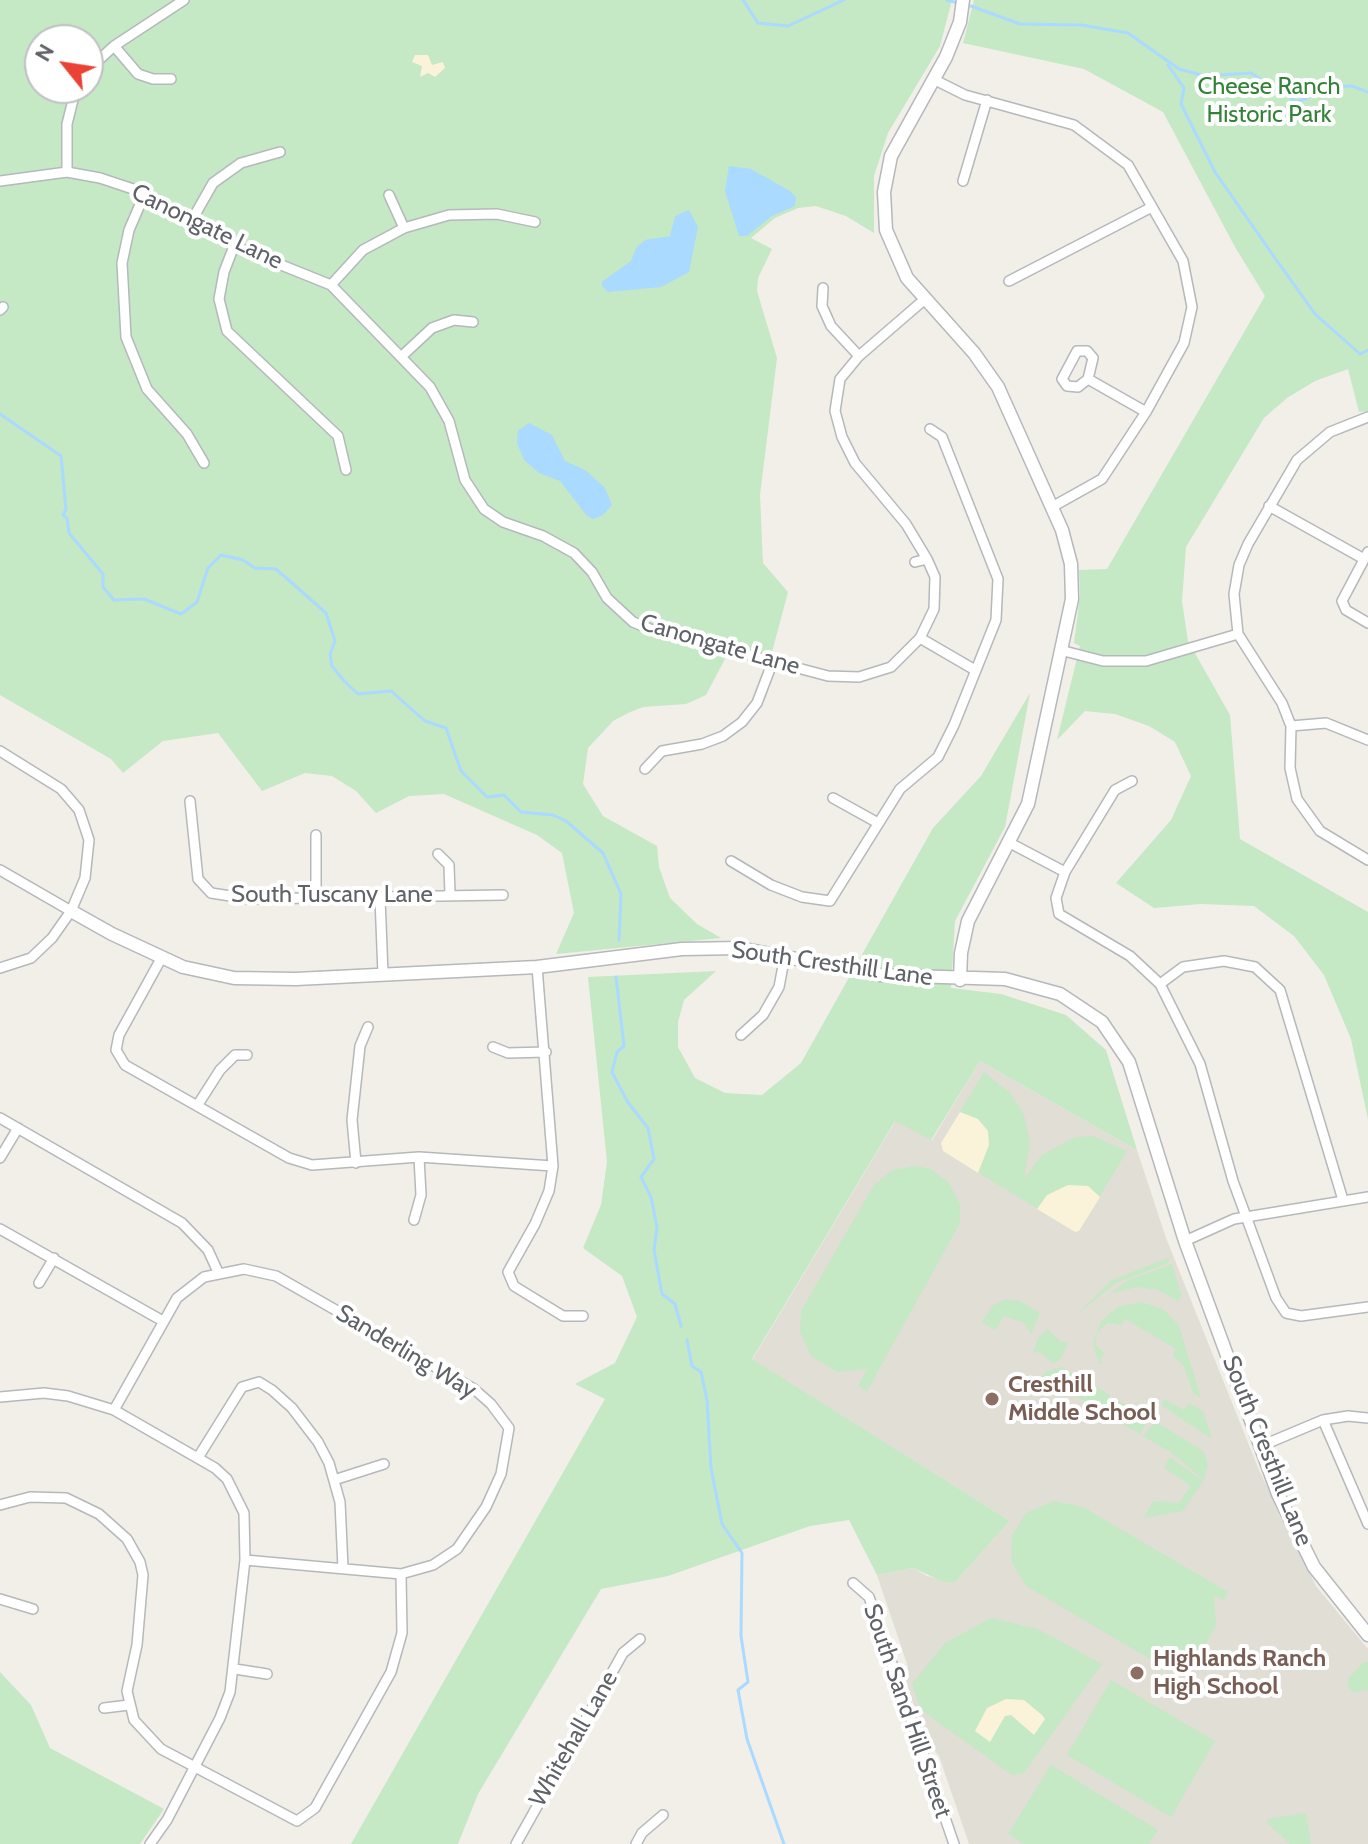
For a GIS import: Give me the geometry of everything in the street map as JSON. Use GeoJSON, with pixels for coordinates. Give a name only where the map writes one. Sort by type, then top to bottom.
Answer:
{"type":"FeatureCollection","features":[{"type":"Feature","properties":{"kind":"street"},"geometry":{"type":"LineString","coordinates":[[104,55],[184,0]]}},
{"type":"Feature","properties":{"kind":"street"},"geometry":{"type":"LineString","coordinates":[[960,980],[961,953],[968,921],[1010,843],[1037,775],[1072,599],[1071,564],[1052,507],[998,387],[974,353],[907,278],[886,230],[884,192],[899,136],[954,39],[963,0]]}},
{"type":"Feature","properties":{"kind":"street"},"geometry":{"type":"LineString","coordinates":[[114,46],[138,74],[153,79],[171,79]]}},
{"type":"Feature","properties":{"kind":"street"},"geometry":{"type":"LineString","coordinates":[[933,79],[987,100],[1074,125],[1128,165],[1183,261],[1192,307],[1184,343],[1146,412],[1102,479],[1052,507]]}},
{"type":"Feature","properties":{"kind":"street"},"geometry":{"type":"LineString","coordinates":[[963,181],[987,100]]}},
{"type":"Feature","properties":{"kind":"street"},"geometry":{"type":"LineString","coordinates":[[67,172],[67,124],[72,104]]}},
{"type":"Feature","properties":{"kind":"street"},"geometry":{"type":"LineString","coordinates":[[192,220],[213,183],[241,163],[280,152]]}},
{"type":"Feature","properties":{"kind":"street","name":"Canongate Lane"},"geometry":{"type":"LineString","coordinates":[[0,181],[67,172],[100,178],[145,193],[234,246],[331,285],[430,387],[449,421],[465,480],[484,509],[503,522],[543,536],[574,553],[592,572],[607,598],[633,622],[828,676],[859,677],[891,667],[920,638],[934,609],[935,577],[927,559],[906,524],[855,463],[842,437],[835,411],[840,379],[859,356],[925,299]]}},
{"type":"Feature","properties":{"kind":"street"},"geometry":{"type":"LineString","coordinates":[[145,193],[129,230],[122,263],[126,337],[147,389],[187,434],[204,463]]}},
{"type":"Feature","properties":{"kind":"street"},"geometry":{"type":"LineString","coordinates":[[389,195],[404,228]]}},
{"type":"Feature","properties":{"kind":"street"},"geometry":{"type":"LineString","coordinates":[[1009,281],[1152,207]]}},
{"type":"Feature","properties":{"kind":"street"},"geometry":{"type":"LineString","coordinates":[[331,285],[363,250],[404,228],[449,215],[497,214],[535,222]]}},
{"type":"Feature","properties":{"kind":"street"},"geometry":{"type":"LineString","coordinates":[[234,246],[224,272],[219,299],[227,331],[338,436],[346,470]]}},
{"type":"Feature","properties":{"kind":"street"},"geometry":{"type":"LineString","coordinates":[[823,288],[822,306],[831,326],[859,356]]}},
{"type":"Feature","properties":{"kind":"street"},"geometry":{"type":"LineString","coordinates":[[402,356],[432,328],[454,320],[473,322]]}},
{"type":"Feature","properties":{"kind":"street"},"geometry":{"type":"LineString","coordinates":[[1088,379],[1146,412]]}},
{"type":"Feature","properties":{"kind":"street"},"geometry":{"type":"LineString","coordinates":[[1368,417],[1348,423],[1312,444],[1297,460],[1248,544],[1236,577],[1238,634],[1282,703],[1291,726],[1290,768],[1302,810],[1320,831],[1368,860]]}},
{"type":"Feature","properties":{"kind":"street"},"geometry":{"type":"LineString","coordinates":[[731,861],[771,885],[802,897],[830,901],[900,789],[938,757],[996,620],[998,579],[942,437],[930,429]]}},
{"type":"Feature","properties":{"kind":"street"},"geometry":{"type":"LineString","coordinates":[[1269,506],[1366,556],[1342,601],[1346,610],[1368,623]]}},
{"type":"Feature","properties":{"kind":"street"},"geometry":{"type":"LineString","coordinates":[[915,562],[927,559]]}},
{"type":"Feature","properties":{"kind":"street"},"geometry":{"type":"LineString","coordinates":[[1064,651],[1103,661],[1146,661],[1238,634]]}},
{"type":"Feature","properties":{"kind":"street"},"geometry":{"type":"LineString","coordinates":[[920,638],[975,670]]}},
{"type":"Feature","properties":{"kind":"street"},"geometry":{"type":"LineString","coordinates":[[645,769],[662,751],[702,744],[723,736],[742,722],[757,703],[773,661]]}},
{"type":"Feature","properties":{"kind":"street"},"geometry":{"type":"LineString","coordinates":[[1291,726],[1326,723],[1368,740]]}},
{"type":"Feature","properties":{"kind":"street"},"geometry":{"type":"LineString","coordinates":[[0,751],[61,789],[79,810],[89,840],[85,878],[71,911],[52,938],[31,958],[0,968]]}},
{"type":"Feature","properties":{"kind":"street"},"geometry":{"type":"LineString","coordinates":[[1132,781],[1115,790],[1065,872],[1056,898],[1059,914],[1130,956],[1160,984],[1200,1064],[1246,1217],[1276,1298],[1286,1313],[1301,1316],[1368,1307]]}},
{"type":"Feature","properties":{"kind":"street"},"geometry":{"type":"LineString","coordinates":[[833,798],[878,823]]}},
{"type":"Feature","properties":{"kind":"street","name":"South Tuscany Lane"},"geometry":{"type":"LineString","coordinates":[[190,801],[198,879],[211,893],[250,899],[503,895]]}},
{"type":"Feature","properties":{"kind":"street"},"geometry":{"type":"LineString","coordinates":[[316,835],[316,899]]}},
{"type":"Feature","properties":{"kind":"street"},"geometry":{"type":"LineString","coordinates":[[1010,843],[1065,872]]}},
{"type":"Feature","properties":{"kind":"street"},"geometry":{"type":"LineString","coordinates":[[438,854],[449,865],[450,895]]}},
{"type":"Feature","properties":{"kind":"street","name":"South Cresthill Lane"},"geometry":{"type":"LineString","coordinates":[[0,870],[71,911],[162,957],[200,971],[254,979],[537,967],[702,948],[785,955],[880,975],[960,980],[1005,979],[1043,988],[1089,1012],[1112,1034],[1129,1062],[1185,1241],[1290,1519],[1314,1567],[1368,1635]]}},
{"type":"Feature","properties":{"kind":"street"},"geometry":{"type":"LineString","coordinates":[[380,898],[383,974]]}},
{"type":"Feature","properties":{"kind":"street"},"geometry":{"type":"LineString","coordinates":[[741,1035],[763,1015],[779,987],[785,955]]}},
{"type":"Feature","properties":{"kind":"street"},"geometry":{"type":"LineString","coordinates":[[162,957],[119,1035],[116,1050],[125,1065],[289,1158],[312,1165],[419,1157],[553,1166]]}},
{"type":"Feature","properties":{"kind":"street"},"geometry":{"type":"LineString","coordinates":[[1160,984],[1183,967],[1224,961],[1255,967],[1280,990],[1343,1200]]}},
{"type":"Feature","properties":{"kind":"street"},"geometry":{"type":"LineString","coordinates":[[537,967],[553,1166],[549,1191],[535,1224],[508,1272],[514,1286],[563,1316],[583,1316]]}},
{"type":"Feature","properties":{"kind":"street"},"geometry":{"type":"LineString","coordinates":[[356,1163],[352,1120],[360,1046],[368,1027]]}},
{"type":"Feature","properties":{"kind":"street"},"geometry":{"type":"LineString","coordinates":[[493,1047],[508,1053],[546,1052]]}},
{"type":"Feature","properties":{"kind":"street"},"geometry":{"type":"LineString","coordinates":[[197,1106],[220,1070],[235,1055],[247,1055]]}},
{"type":"Feature","properties":{"kind":"street"},"geometry":{"type":"LineString","coordinates":[[0,1118],[182,1223],[208,1250],[218,1272],[191,1284],[161,1320],[114,1410]]}},
{"type":"Feature","properties":{"kind":"street"},"geometry":{"type":"LineString","coordinates":[[0,1158],[18,1128]]}},
{"type":"Feature","properties":{"kind":"street"},"geometry":{"type":"LineString","coordinates":[[414,1220],[421,1195],[419,1157]]}},
{"type":"Feature","properties":{"kind":"street"},"geometry":{"type":"LineString","coordinates":[[1185,1241],[1246,1217],[1368,1197]]}},
{"type":"Feature","properties":{"kind":"street"},"geometry":{"type":"LineString","coordinates":[[0,1229],[161,1320]]}},
{"type":"Feature","properties":{"kind":"street"},"geometry":{"type":"LineString","coordinates":[[39,1283],[54,1258]]}},
{"type":"Feature","properties":{"kind":"street","name":"Sanderling Way"},"geometry":{"type":"LineString","coordinates":[[218,1272],[244,1269],[276,1276],[474,1389],[491,1404],[509,1428],[501,1474],[473,1530],[446,1558],[401,1574],[245,1560]]}},
{"type":"Feature","properties":{"kind":"street"},"geometry":{"type":"LineString","coordinates":[[199,1456],[242,1387],[259,1382],[292,1408],[318,1442],[340,1502],[343,1568]]}},
{"type":"Feature","properties":{"kind":"street"},"geometry":{"type":"LineString","coordinates":[[0,1397],[56,1395],[114,1410],[199,1456],[227,1479],[244,1513],[245,1560],[235,1669],[220,1718],[150,1844]]}},
{"type":"Feature","properties":{"kind":"street"},"geometry":{"type":"LineString","coordinates":[[1261,1446],[1323,1420],[1348,1416],[1368,1418]]}},
{"type":"Feature","properties":{"kind":"street"},"geometry":{"type":"LineString","coordinates":[[1323,1420],[1368,1524]]}},
{"type":"Feature","properties":{"kind":"street"},"geometry":{"type":"LineString","coordinates":[[334,1480],[384,1464]]}},
{"type":"Feature","properties":{"kind":"street"},"geometry":{"type":"LineString","coordinates":[[0,1505],[30,1497],[66,1498],[99,1514],[127,1539],[140,1562],[143,1575],[137,1645],[127,1691],[134,1720],[151,1742],[297,1821],[310,1815],[397,1657],[402,1633],[401,1574]]}},
{"type":"Feature","properties":{"kind":"street","name":"South Sand Hill Street"},"geometry":{"type":"LineString","coordinates":[[853,1583],[869,1597],[954,1844]]}},
{"type":"Feature","properties":{"kind":"street"},"geometry":{"type":"LineString","coordinates":[[0,1599],[33,1609]]}},
{"type":"Feature","properties":{"kind":"street","name":"Whitehall Lane"},"geometry":{"type":"LineString","coordinates":[[516,1844],[623,1653],[640,1639]]}},
{"type":"Feature","properties":{"kind":"street"},"geometry":{"type":"LineString","coordinates":[[235,1669],[267,1674]]}},
{"type":"Feature","properties":{"kind":"street"},"geometry":{"type":"LineString","coordinates":[[104,1708],[129,1705]]}},
{"type":"Feature","properties":{"kind":"street"},"geometry":{"type":"LineString","coordinates":[[636,1844],[642,1833],[663,1815]]}},
{"type":"Feature","properties":{"kind":"shaded area"},"geometry":{"type":"Polygon","coordinates":[[[980,1061],[1137,1150],[1166,1238],[1259,1470],[1316,1586],[1368,1649],[1368,1844],[969,1844],[939,1756],[926,1740],[905,1680],[908,1667],[877,1575],[913,1568],[927,1576],[955,1582],[1010,1521],[752,1360],[896,1120],[932,1140],[980,1061]]]}},
{"type":"Feature","properties":{"kind":"green space"},"geometry":{"type":"Polygon","coordinates":[[[0,0],[952,0],[940,46],[888,133],[874,176],[874,233],[846,216],[816,206],[798,208],[775,218],[751,238],[772,249],[758,278],[757,291],[777,358],[760,495],[763,563],[788,592],[772,652],[726,657],[706,695],[686,704],[643,707],[628,713],[613,721],[588,748],[583,784],[603,816],[657,846],[659,867],[670,898],[697,924],[721,938],[556,954],[574,913],[562,853],[537,835],[444,794],[409,796],[376,813],[356,791],[332,776],[305,773],[262,791],[218,733],[163,741],[123,773],[111,759],[0,695],[0,0]]]}},
{"type":"Feature","properties":{"kind":"green space","name":"Cheese Ranch Historic Park"},"geometry":{"type":"Polygon","coordinates":[[[974,0],[1368,0],[1368,411],[1359,412],[1348,369],[1315,381],[1287,398],[1264,418],[1186,547],[1182,601],[1188,641],[1230,715],[1240,839],[1368,912],[1368,1119],[1351,1039],[1324,975],[1294,936],[1254,906],[1201,904],[1154,908],[1116,883],[1171,820],[1191,776],[1175,742],[1149,726],[1115,714],[1085,711],[1057,740],[1080,646],[1074,643],[1080,596],[1079,570],[1107,569],[1265,296],[1235,247],[1163,112],[1084,69],[963,43],[974,0]]]}},
{"type":"Feature","properties":{"kind":"green space"},"geometry":{"type":"Polygon","coordinates":[[[1030,693],[1005,827],[955,921],[951,988],[1001,994],[1066,1015],[1106,1050],[1137,1150],[980,1061],[931,1140],[895,1121],[752,1359],[1010,1521],[955,1582],[944,1582],[913,1568],[877,1575],[849,1520],[810,1526],[668,1576],[601,1589],[478,1794],[458,1844],[351,1844],[605,1399],[575,1384],[615,1363],[637,1317],[622,1276],[583,1248],[601,1205],[607,1162],[588,977],[716,971],[684,1000],[678,1022],[678,1047],[695,1078],[725,1093],[762,1095],[801,1063],[933,828],[981,776],[1030,693]]]}},
{"type":"Feature","properties":{"kind":"green space"},"geometry":{"type":"Polygon","coordinates":[[[984,1072],[1010,1093],[1024,1115],[1030,1142],[1024,1178],[1042,1155],[1075,1137],[1093,1136],[1127,1151],[1079,1231],[1075,1232],[943,1151],[941,1143],[984,1072]]]}},
{"type":"Feature","properties":{"kind":"green space"},"geometry":{"type":"Polygon","coordinates":[[[914,1166],[931,1169],[949,1183],[960,1204],[960,1223],[867,1391],[858,1386],[867,1369],[837,1372],[811,1356],[800,1332],[801,1311],[874,1185],[893,1170],[914,1166]]]}},
{"type":"Feature","properties":{"kind":"green space"},"geometry":{"type":"Polygon","coordinates":[[[1170,1257],[1168,1263],[1116,1283],[1075,1316],[1112,1280],[1170,1257]]]}},
{"type":"Feature","properties":{"kind":"green space"},"geometry":{"type":"Polygon","coordinates":[[[1172,1264],[1182,1296],[1178,1301],[1158,1290],[1137,1287],[1112,1293],[1093,1307],[1128,1280],[1172,1264]]]}},
{"type":"Feature","properties":{"kind":"green space"},"geometry":{"type":"Polygon","coordinates":[[[1007,1299],[1020,1301],[1040,1313],[1031,1334],[1024,1323],[1004,1316],[995,1330],[982,1322],[993,1305],[1007,1299]]]}},
{"type":"Feature","properties":{"kind":"green space"},"geometry":{"type":"Polygon","coordinates":[[[1141,1302],[1163,1309],[1179,1326],[1201,1398],[1193,1393],[1184,1366],[1173,1355],[1176,1349],[1125,1319],[1121,1325],[1107,1323],[1098,1332],[1095,1344],[1104,1353],[1100,1361],[1103,1363],[1099,1364],[1093,1344],[1101,1321],[1118,1307],[1141,1302]]]}},
{"type":"Feature","properties":{"kind":"green space"},"geometry":{"type":"Polygon","coordinates":[[[1047,1329],[1061,1342],[1068,1342],[1062,1357],[1054,1364],[1040,1352],[1033,1353],[1038,1338],[1047,1329]]]}},
{"type":"Feature","properties":{"kind":"green space"},"geometry":{"type":"Polygon","coordinates":[[[1062,1367],[1074,1374],[1076,1380],[1068,1392],[1059,1387],[1038,1385],[1045,1372],[1062,1367]]]}},
{"type":"Feature","properties":{"kind":"green space"},"geometry":{"type":"Polygon","coordinates":[[[1084,1380],[1110,1395],[1104,1412],[1072,1394],[1084,1380]]]}},
{"type":"Feature","properties":{"kind":"green space"},"geometry":{"type":"Polygon","coordinates":[[[1164,1399],[1184,1410],[1189,1403],[1203,1411],[1212,1439],[1161,1405],[1164,1399]]]}},
{"type":"Feature","properties":{"kind":"green space"},"geometry":{"type":"Polygon","coordinates":[[[1119,1401],[1145,1416],[1147,1421],[1140,1434],[1107,1415],[1119,1401]]]}},
{"type":"Feature","properties":{"kind":"green space"},"geometry":{"type":"Polygon","coordinates":[[[1156,1422],[1203,1451],[1208,1464],[1204,1480],[1172,1453],[1143,1436],[1156,1422]]]}},
{"type":"Feature","properties":{"kind":"green space"},"geometry":{"type":"Polygon","coordinates":[[[1170,1457],[1203,1481],[1183,1511],[1144,1518],[1153,1501],[1179,1503],[1191,1486],[1164,1468],[1170,1457]]]}},
{"type":"Feature","properties":{"kind":"green space"},"geometry":{"type":"Polygon","coordinates":[[[1054,1501],[1083,1507],[1228,1592],[1224,1600],[1214,1595],[1216,1625],[1203,1649],[1180,1661],[1150,1659],[1026,1586],[1011,1561],[1012,1535],[1026,1513],[1054,1501]]]}},
{"type":"Feature","properties":{"kind":"green space"},"geometry":{"type":"Polygon","coordinates":[[[991,1618],[1038,1629],[1102,1664],[1024,1773],[1012,1775],[921,1710],[912,1684],[945,1643],[991,1618]]]}},
{"type":"Feature","properties":{"kind":"green space"},"geometry":{"type":"Polygon","coordinates":[[[1364,1662],[1368,1662],[1368,1690],[1353,1692],[1348,1687],[1348,1679],[1364,1662]]]}},
{"type":"Feature","properties":{"kind":"green space"},"geometry":{"type":"Polygon","coordinates":[[[0,1672],[31,1705],[50,1748],[164,1809],[140,1844],[0,1844],[0,1672]]]}},
{"type":"Feature","properties":{"kind":"green space"},"geometry":{"type":"Polygon","coordinates":[[[1111,1680],[1215,1741],[1171,1817],[1067,1755],[1111,1680]]]}},
{"type":"Feature","properties":{"kind":"green space"},"geometry":{"type":"Polygon","coordinates":[[[1051,1765],[1158,1830],[1149,1844],[1024,1844],[1008,1834],[1051,1765]]]}},
{"type":"Feature","properties":{"kind":"green space"},"geometry":{"type":"Polygon","coordinates":[[[1306,1813],[1311,1844],[1290,1844],[1268,1824],[1267,1819],[1306,1813]]]}},
{"type":"Feature","properties":{"kind":"sand"},"geometry":{"type":"Polygon","coordinates":[[[415,55],[428,55],[432,65],[443,62],[445,68],[435,77],[428,73],[420,77],[422,66],[412,62],[415,55]]]}},
{"type":"Feature","properties":{"kind":"sand"},"geometry":{"type":"Polygon","coordinates":[[[960,1112],[978,1119],[988,1131],[989,1145],[978,1173],[943,1151],[941,1143],[960,1112]]]}},
{"type":"Feature","properties":{"kind":"sand"},"geometry":{"type":"Polygon","coordinates":[[[1068,1185],[1088,1186],[1100,1197],[1079,1231],[1075,1232],[1037,1209],[1047,1195],[1068,1185]]]}},
{"type":"Feature","properties":{"kind":"sand"},"geometry":{"type":"Polygon","coordinates":[[[1006,1699],[1024,1700],[1045,1719],[1034,1735],[1011,1715],[1005,1716],[990,1742],[975,1731],[987,1708],[1006,1699]]]}},
{"type":"Feature","properties":{"kind":"water"},"geometry":{"type":"Polygon","coordinates":[[[729,166],[751,169],[790,191],[796,197],[795,206],[772,216],[747,236],[739,236],[725,191],[729,166]]]}},
{"type":"Feature","properties":{"kind":"water"},"geometry":{"type":"Polygon","coordinates":[[[689,210],[698,227],[689,272],[661,287],[608,292],[601,285],[631,261],[636,248],[645,240],[670,236],[675,216],[689,210]]]}},
{"type":"Feature","properties":{"kind":"water"},"geometry":{"type":"Polygon","coordinates":[[[529,423],[552,435],[565,461],[585,470],[605,488],[612,505],[603,515],[593,519],[587,516],[560,481],[539,473],[524,460],[517,443],[518,431],[529,423]]]}},
{"type":"Feature","properties":{"kind":"waterway"},"geometry":{"type":"LineString","coordinates":[[743,0],[758,23],[788,26],[844,0]]}},
{"type":"Feature","properties":{"kind":"waterway"},"geometry":{"type":"LineString","coordinates":[[947,0],[958,3]]}},
{"type":"Feature","properties":{"kind":"waterway"},"geometry":{"type":"LineString","coordinates":[[971,6],[1020,24],[1081,25],[1128,33],[1179,69],[1205,76],[1251,73],[1297,102],[1332,87],[1352,86],[1368,92]]}},
{"type":"Feature","properties":{"kind":"waterway"},"geometry":{"type":"LineString","coordinates":[[1168,65],[1184,88],[1181,104],[1215,172],[1270,251],[1315,314],[1360,354],[1368,350]]}},
{"type":"Feature","properties":{"kind":"waterway"},"geometry":{"type":"LineString","coordinates":[[0,414],[61,456],[66,509],[63,515],[67,518],[69,533],[103,574],[103,587],[114,600],[144,599],[181,614],[197,602],[208,568],[221,555],[243,560],[255,568],[276,569],[326,613],[335,641],[330,654],[332,666],[358,694],[391,691],[425,721],[446,728],[461,771],[487,797],[504,795],[521,812],[553,815],[566,821],[603,853],[621,894],[619,940]]}},
{"type":"Feature","properties":{"kind":"waterway"},"geometry":{"type":"LineString","coordinates":[[616,977],[624,1046],[617,1052],[612,1072],[627,1101],[648,1128],[654,1159],[641,1177],[651,1197],[657,1227],[654,1250],[662,1294],[675,1304],[681,1326]]}},
{"type":"Feature","properties":{"kind":"waterway"},"geometry":{"type":"LineString","coordinates":[[687,1340],[692,1366],[701,1372],[707,1400],[711,1468],[722,1524],[742,1553],[741,1636],[748,1682],[738,1690],[747,1739],[784,1844]]}},
{"type":"Feature","properties":{"kind":"place","name":"Cresthill Middle School"},"geometry":{"type":"Point","coordinates":[992,1399]}},
{"type":"Feature","properties":{"kind":"place","name":"Highlands Ranch High School"},"geometry":{"type":"Point","coordinates":[1137,1673]}}]}
